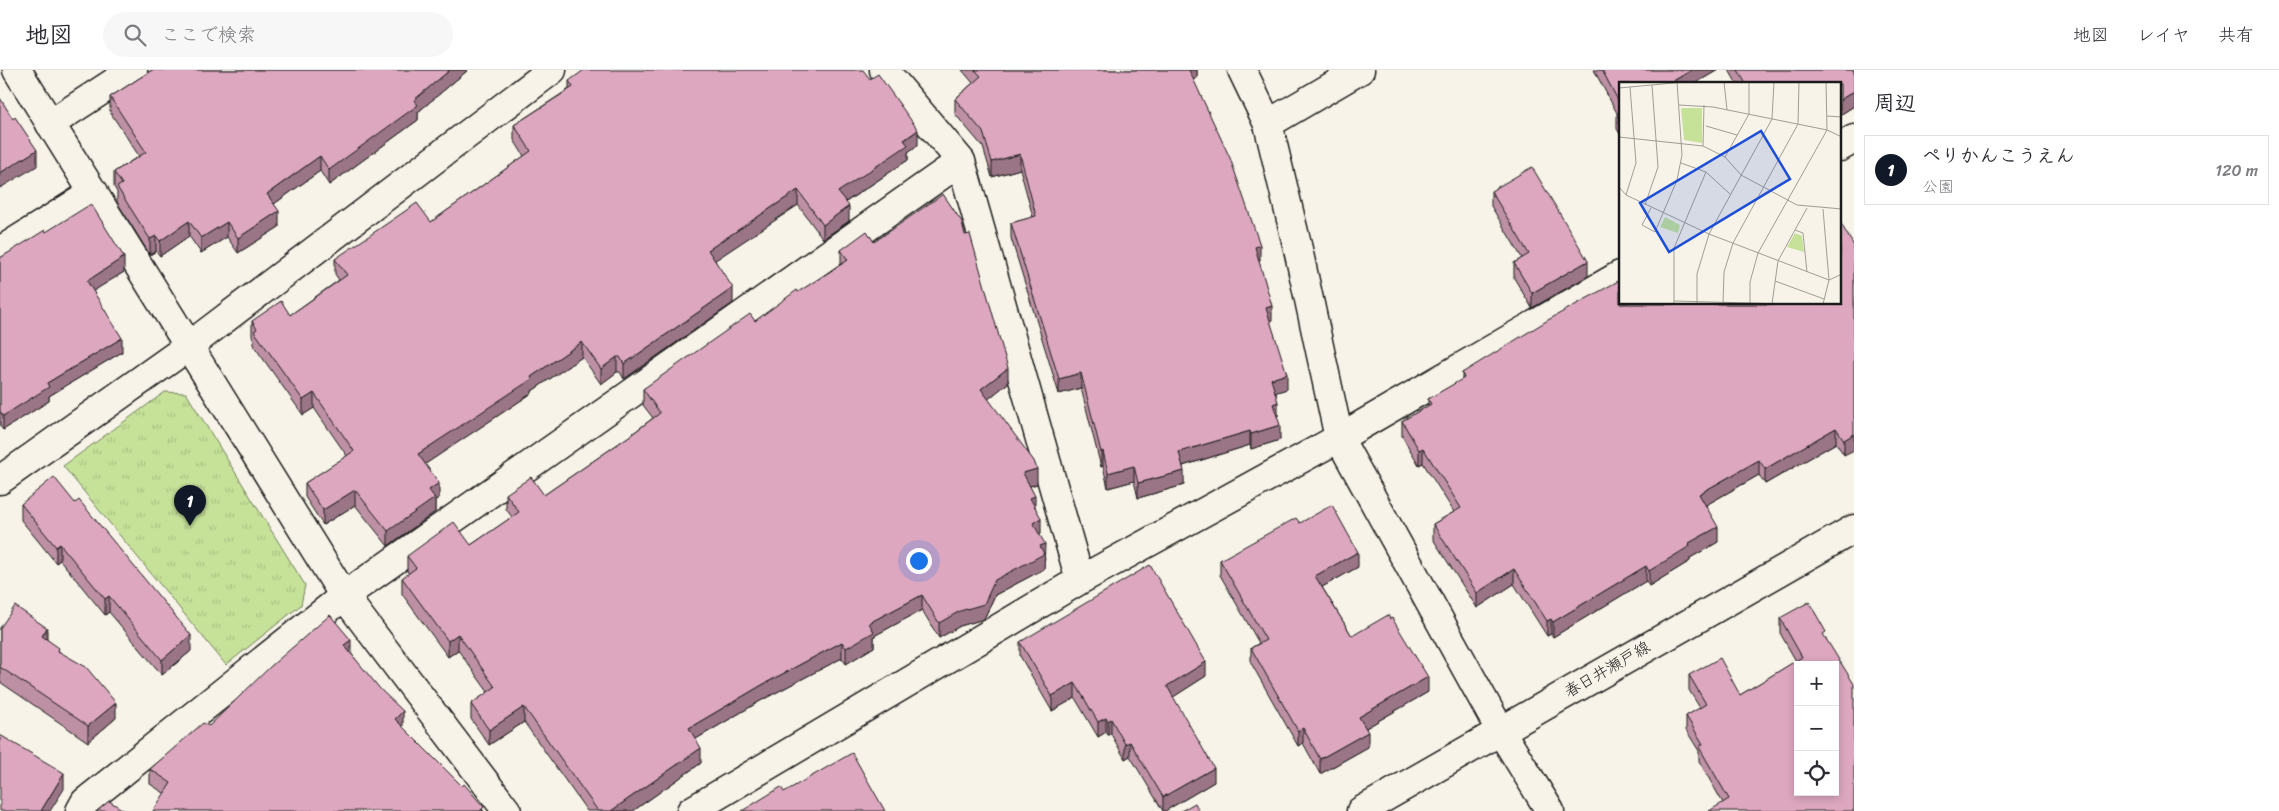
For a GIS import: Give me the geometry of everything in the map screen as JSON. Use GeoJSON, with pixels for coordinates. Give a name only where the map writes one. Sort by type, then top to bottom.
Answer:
{"type":"FeatureCollection","features":[{"type":"Feature","properties":{"kind":"street"},"geometry":{"type":"LineString","coordinates":[[17,70],[344,596],[507,811]]}},
{"type":"Feature","properties":{"kind":"street"},"geometry":{"type":"LineString","coordinates":[[50,124],[133,70]]}},
{"type":"Feature","properties":{"kind":"street"},"geometry":{"type":"LineString","coordinates":[[0,480],[188,346],[552,70]]}},
{"type":"Feature","properties":{"kind":"street"},"geometry":{"type":"LineString","coordinates":[[884,70],[961,161],[1080,580]]}},
{"type":"Feature","properties":{"kind":"street"},"geometry":{"type":"LineString","coordinates":[[1242,70],[1268,124],[1298,249],[1339,438],[1500,730],[1550,811]]}},
{"type":"Feature","properties":{"kind":"street"},"geometry":{"type":"LineString","coordinates":[[1268,124],[1360,70]]}},
{"type":"Feature","properties":{"kind":"street"},"geometry":{"type":"LineString","coordinates":[[1842,146],[1854,139]]}},
{"type":"Feature","properties":{"kind":"street"},"geometry":{"type":"LineString","coordinates":[[80,811],[85,802],[344,596],[961,161]]}},
{"type":"Feature","properties":{"kind":"street"},"geometry":{"type":"LineString","coordinates":[[0,251],[94,192]]}},
{"type":"Feature","properties":{"kind":"street"},"geometry":{"type":"LineString","coordinates":[[691,811],[1080,580],[1339,438],[1619,275]]}},
{"type":"Feature","properties":{"kind":"street","name":"春日井瀬戸線"},"geometry":{"type":"LineString","coordinates":[[1362,811],[1500,730],[1854,529]]}},
{"type":"Feature","properties":{"kind":"green space"},"geometry":{"type":"Polygon","coordinates":[[[165,392],[186,393],[305,585],[301,605],[226,665],[63,466],[165,392]]]}},
{"type":"Feature","properties":{"kind":"building"},"geometry":{"type":"Polygon","coordinates":[[[152,70],[450,70],[414,100],[418,105],[329,170],[320,156],[267,194],[279,211],[238,238],[227,222],[201,238],[189,221],[160,241],[156,236],[150,239],[117,187],[122,184],[114,172],[146,152],[110,97],[152,70]]]}},
{"type":"Feature","properties":{"kind":"building"},"geometry":{"type":"Polygon","coordinates":[[[584,70],[863,70],[870,79],[878,74],[918,130],[904,140],[908,145],[838,192],[849,206],[823,225],[798,190],[708,250],[733,288],[624,364],[620,357],[617,357],[601,369],[582,342],[531,377],[532,379],[418,454],[439,483],[429,490],[435,498],[388,531],[355,490],[323,510],[305,483],[354,451],[314,393],[303,400],[254,331],[257,329],[252,321],[281,301],[290,315],[347,275],[335,259],[417,203],[431,222],[531,151],[514,125],[573,87],[569,81],[584,70]]]}},
{"type":"Feature","properties":{"kind":"building"},"geometry":{"type":"Polygon","coordinates":[[[975,70],[1189,70],[1230,158],[1260,245],[1255,247],[1272,306],[1266,308],[1287,374],[1271,379],[1278,402],[1273,404],[1280,425],[1251,434],[1250,431],[1179,452],[1184,471],[1138,483],[1134,466],[1108,473],[1081,373],[1059,379],[1011,223],[1036,216],[1020,154],[992,162],[983,132],[955,99],[981,76],[975,70]]]}},
{"type":"Feature","properties":{"kind":"building"},"geometry":{"type":"Polygon","coordinates":[[[1602,70],[1692,70],[1671,82],[1619,82],[1619,102],[1602,70]]]}},
{"type":"Feature","properties":{"kind":"building"},"geometry":{"type":"Polygon","coordinates":[[[1738,70],[1854,70],[1854,91],[1842,99],[1842,82],[1745,82],[1738,70]]]}},
{"type":"Feature","properties":{"kind":"building"},"geometry":{"type":"Polygon","coordinates":[[[0,98],[13,119],[15,117],[37,150],[0,173],[0,98]]]}},
{"type":"Feature","properties":{"kind":"building"},"geometry":{"type":"Polygon","coordinates":[[[1532,167],[1588,261],[1532,293],[1514,263],[1529,254],[1491,191],[1532,167]]]}},
{"type":"Feature","properties":{"kind":"building"},"geometry":{"type":"Polygon","coordinates":[[[943,194],[962,222],[965,235],[970,234],[1008,368],[981,389],[1034,461],[1037,469],[1023,473],[1035,496],[1030,498],[1041,518],[1033,523],[1045,544],[1040,546],[1044,554],[995,580],[984,604],[960,611],[939,623],[922,595],[869,623],[874,632],[846,648],[842,642],[762,685],[689,728],[701,748],[611,811],[598,811],[524,707],[489,730],[471,704],[495,687],[458,634],[448,641],[402,578],[416,568],[407,556],[454,522],[471,545],[519,512],[506,494],[531,477],[544,495],[660,413],[643,389],[750,314],[755,321],[797,290],[798,292],[848,260],[841,250],[867,231],[874,242],[943,194]]]}},
{"type":"Feature","properties":{"kind":"building"},"geometry":{"type":"Polygon","coordinates":[[[91,204],[124,257],[87,281],[122,338],[47,383],[49,387],[3,416],[0,411],[0,258],[91,204]]]}},
{"type":"Feature","properties":{"kind":"building"},"geometry":{"type":"Polygon","coordinates":[[[1842,225],[1854,246],[1854,434],[1844,440],[1836,428],[1765,469],[1759,460],[1699,494],[1718,527],[1689,543],[1690,546],[1649,571],[1646,566],[1553,622],[1551,619],[1547,621],[1514,569],[1477,593],[1433,524],[1461,508],[1423,448],[1419,450],[1402,421],[1431,404],[1428,399],[1464,378],[1462,373],[1548,320],[1619,281],[1619,305],[1842,305],[1842,225]]]}},
{"type":"Feature","properties":{"kind":"building"},"geometry":{"type":"Polygon","coordinates":[[[54,477],[75,503],[79,500],[191,635],[162,660],[109,596],[105,599],[60,544],[56,547],[21,504],[54,477]]]}},
{"type":"Feature","properties":{"kind":"building"},"geometry":{"type":"Polygon","coordinates":[[[1332,505],[1358,552],[1315,576],[1352,636],[1388,615],[1390,619],[1392,618],[1428,677],[1359,717],[1368,732],[1320,759],[1303,728],[1298,731],[1251,648],[1266,640],[1220,560],[1296,518],[1300,523],[1332,505]]]}},
{"type":"Feature","properties":{"kind":"building"},"geometry":{"type":"Polygon","coordinates":[[[1150,565],[1206,662],[1167,686],[1214,768],[1163,797],[1130,742],[1125,744],[1111,719],[1108,721],[1106,718],[1098,722],[1075,683],[1052,696],[1020,642],[1150,565]]]}},
{"type":"Feature","properties":{"kind":"building"},"geometry":{"type":"Polygon","coordinates":[[[1809,602],[1826,632],[1823,634],[1854,684],[1854,811],[1709,811],[1729,799],[1699,747],[1703,744],[1686,716],[1706,704],[1689,675],[1720,658],[1740,695],[1794,662],[1794,796],[1839,796],[1839,661],[1795,661],[1802,657],[1780,618],[1809,602]]]}},
{"type":"Feature","properties":{"kind":"building"},"geometry":{"type":"Polygon","coordinates":[[[15,606],[47,628],[42,636],[59,648],[58,651],[86,667],[116,703],[88,726],[0,667],[0,628],[15,606]]]}},
{"type":"Feature","properties":{"kind":"building"},"geometry":{"type":"Polygon","coordinates":[[[330,615],[351,640],[344,645],[381,690],[403,711],[395,719],[462,786],[464,784],[484,807],[480,811],[153,811],[171,783],[150,769],[203,723],[209,726],[271,666],[330,615]]]}},
{"type":"Feature","properties":{"kind":"building"},"geometry":{"type":"Polygon","coordinates":[[[0,735],[64,773],[41,811],[0,811],[0,735]]]}},
{"type":"Feature","properties":{"kind":"building"},"geometry":{"type":"Polygon","coordinates":[[[852,753],[885,811],[742,811],[781,787],[784,792],[852,753]]]}},
{"type":"Feature","properties":{"kind":"building"},"geometry":{"type":"Polygon","coordinates":[[[109,801],[125,811],[97,811],[109,801]]]}},
{"type":"Feature","properties":{"kind":"building"},"geometry":{"type":"Polygon","coordinates":[[[1195,803],[1199,811],[1181,811],[1195,803]]]}},
{"type":"Feature","properties":{"kind":"place","name":"ペりかんこうえん"},"geometry":{"type":"Point","coordinates":[190,526]}}]}
